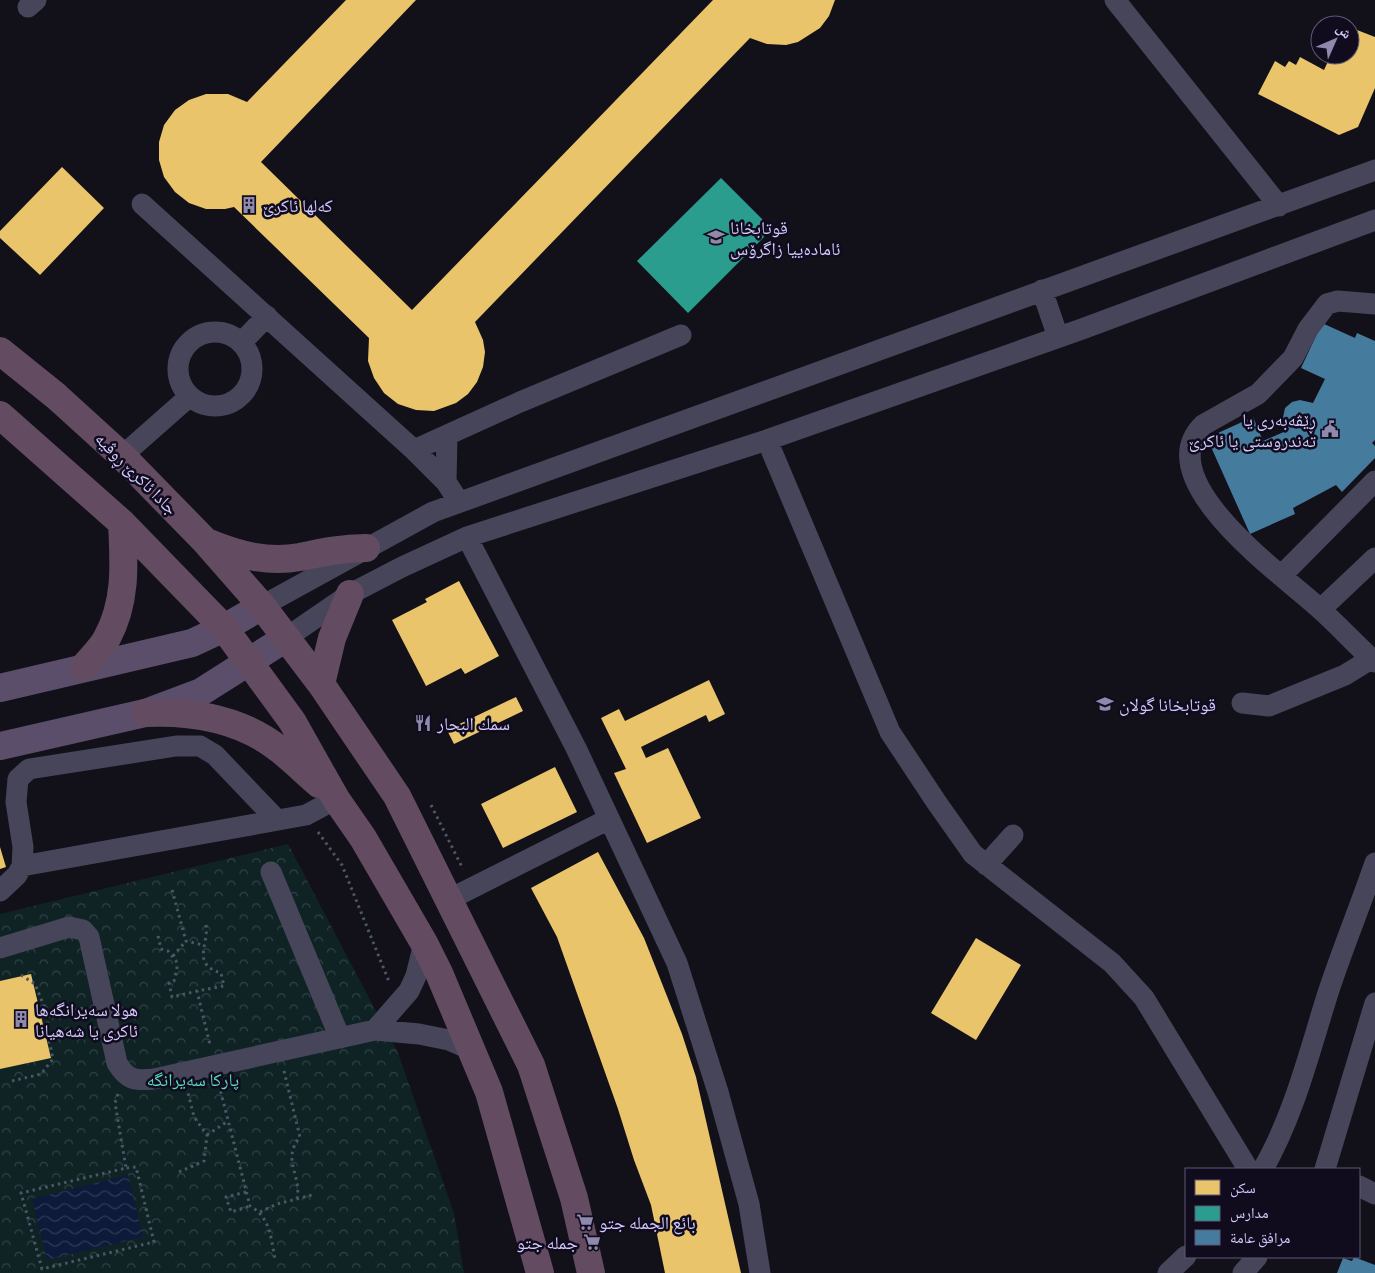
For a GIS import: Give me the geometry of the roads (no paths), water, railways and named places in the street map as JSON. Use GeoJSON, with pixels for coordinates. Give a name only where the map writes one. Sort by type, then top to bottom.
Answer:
{"type":"FeatureCollection","features":[{"type":"Feature","properties":{"kind":"highway","name":"جادا ئاکرێ ڕوڤیە"},"geometry":{"type":"LineString","coordinates":[[0,351],[56,396],[122,456],[205,541],[262,606],[321,684],[397,796],[531,1065],[574,1198],[591,1273]]}},
{"type":"Feature","properties":{"kind":"highway"},"geometry":{"type":"LineString","coordinates":[[0,415],[122,523],[224,628],[292,721],[336,799],[362,838],[424,943],[439,973],[494,1110],[540,1273]]}},
{"type":"Feature","properties":{"kind":"highway"},"geometry":{"type":"LineString","coordinates":[[83,668],[107,638],[120,605],[125,575],[122,523]]}},
{"type":"Feature","properties":{"kind":"highway"},"geometry":{"type":"LineString","coordinates":[[205,541],[233,553],[266,559],[291,558],[332,550],[366,548]]}},
{"type":"Feature","properties":{"kind":"highway"},"geometry":{"type":"LineString","coordinates":[[321,684],[332,638],[350,594]]}},
{"type":"Feature","properties":{"kind":"highway"},"geometry":{"type":"LineString","coordinates":[[145,713],[173,711],[201,715],[245,729],[278,748],[336,799]]}},
{"type":"Feature","properties":{"kind":"main road"},"geometry":{"type":"LineString","coordinates":[[0,688],[192,643],[224,628],[262,606]]}},
{"type":"Feature","properties":{"kind":"main road"},"geometry":{"type":"LineString","coordinates":[[0,746],[145,713],[201,692],[286,638]]}},
{"type":"Feature","properties":{"kind":"street"},"geometry":{"type":"LineString","coordinates":[[1115,0],[1279,206]]}},
{"type":"Feature","properties":{"kind":"street"},"geometry":{"type":"LineString","coordinates":[[262,606],[433,512],[1375,170]]}},
{"type":"Feature","properties":{"kind":"street"},"geometry":{"type":"LineString","coordinates":[[142,204],[414,450],[446,482],[459,502]]}},
{"type":"Feature","properties":{"kind":"street"},"geometry":{"type":"LineString","coordinates":[[286,638],[350,594],[402,566],[467,537],[767,440],[1058,337],[1375,220]]}},
{"type":"Feature","properties":{"kind":"street"},"geometry":{"type":"LineString","coordinates":[[1042,290],[1058,337]]}},
{"type":"Feature","properties":{"kind":"street"},"geometry":{"type":"LineString","coordinates":[[1242,703],[1269,706],[1345,675],[1373,660],[1321,609],[1230,531],[1209,504],[1197,481],[1192,462],[1191,445],[1196,432],[1203,425],[1258,394],[1277,375],[1293,358],[1308,329],[1327,304],[1338,301],[1375,304]]}},
{"type":"Feature","properties":{"kind":"street"},"geometry":{"type":"LineString","coordinates":[[241,343],[267,316]]}},
{"type":"Feature","properties":{"kind":"street"},"geometry":{"type":"LineString","coordinates":[[215,333],[232,336],[241,343],[249,354],[252,366],[251,379],[246,390],[237,399],[225,405],[212,406],[200,403],[190,396],[183,386],[179,375],[182,353],[189,343],[198,337],[215,333]]}},
{"type":"Feature","properties":{"kind":"street"},"geometry":{"type":"LineString","coordinates":[[414,450],[520,402],[681,335]]}},
{"type":"Feature","properties":{"kind":"street"},"geometry":{"type":"LineString","coordinates":[[122,456],[190,396]]}},
{"type":"Feature","properties":{"kind":"street"},"geometry":{"type":"LineString","coordinates":[[446,482],[447,435]]}},
{"type":"Feature","properties":{"kind":"street"},"geometry":{"type":"LineString","coordinates":[[767,440],[890,732],[972,854],[1112,963],[1144,998],[1247,1168]]}},
{"type":"Feature","properties":{"kind":"street"},"geometry":{"type":"LineString","coordinates":[[1281,576],[1374,484]]}},
{"type":"Feature","properties":{"kind":"street"},"geometry":{"type":"LineString","coordinates":[[467,537],[576,748],[677,963],[718,1092],[749,1204],[760,1273]]}},
{"type":"Feature","properties":{"kind":"street"},"geometry":{"type":"LineString","coordinates":[[1321,609],[1375,558]]}},
{"type":"Feature","properties":{"kind":"street"},"geometry":{"type":"LineString","coordinates":[[0,891],[17,875],[22,866],[24,847],[16,802],[18,779],[29,769],[176,746],[200,746],[215,755],[278,820]]}},
{"type":"Feature","properties":{"kind":"street"},"geometry":{"type":"LineString","coordinates":[[22,866],[306,815],[336,799]]}},
{"type":"Feature","properties":{"kind":"street"},"geometry":{"type":"LineString","coordinates":[[448,900],[609,819]]}},
{"type":"Feature","properties":{"kind":"street"},"geometry":{"type":"LineString","coordinates":[[986,865],[1013,835]]}},
{"type":"Feature","properties":{"kind":"street"},"geometry":{"type":"LineString","coordinates":[[1264,1168],[1278,1143],[1297,1094],[1329,991],[1375,863]]}},
{"type":"Feature","properties":{"kind":"street"},"geometry":{"type":"LineString","coordinates":[[271,872],[340,1038]]}},
{"type":"Feature","properties":{"kind":"street"},"geometry":{"type":"LineString","coordinates":[[0,948],[69,927],[83,930],[89,937],[117,1063],[133,1081],[154,1080],[375,1030],[441,1038],[470,1049]]}},
{"type":"Feature","properties":{"kind":"street"},"geometry":{"type":"LineString","coordinates":[[375,1030],[409,991],[416,976],[424,943]]}},
{"type":"Feature","properties":{"kind":"street"},"geometry":{"type":"LineString","coordinates":[[1325,1168],[1375,1003]]}},
{"type":"Feature","properties":{"kind":"street"},"geometry":{"type":"LineString","coordinates":[[1360,1186],[1375,1194]]}},
{"type":"Feature","properties":{"kind":"street"},"geometry":{"type":"LineString","coordinates":[[1168,1273],[1185,1257]]}},
{"type":"Feature","properties":{"kind":"street"},"geometry":{"type":"LineString","coordinates":[[1243,1273],[1256,1258]]}},
{"type":"Feature","properties":{"kind":"water"},"geometry":{"type":"Polygon","coordinates":[[[128,1175],[143,1237],[47,1260],[32,1199],[128,1175]]]}},
{"type":"Feature","properties":{"kind":"place","name":"کەلها ئاکرێ"},"geometry":{"type":"Point","coordinates":[249,205]}},
{"type":"Feature","properties":{"kind":"place","name":"قوتابخانا ئامادەییا زاگرۆس"},"geometry":{"type":"Point","coordinates":[716,237]}},
{"type":"Feature","properties":{"kind":"place","name":"ڕێڤەبەری یا تەندروستی یا ئاکرێ"},"geometry":{"type":"Point","coordinates":[1330,429]}},
{"type":"Feature","properties":{"kind":"place","name":"قوتابخانا گولان"},"geometry":{"type":"Point","coordinates":[1105,704]}},
{"type":"Feature","properties":{"kind":"place","name":"سمك البحار"},"geometry":{"type":"Point","coordinates":[423,723]}},
{"type":"Feature","properties":{"kind":"place","name":"هولا سەیرانگەها ئاکری یا شەهیانا"},"geometry":{"type":"Point","coordinates":[21,1019]}},
{"type":"Feature","properties":{"kind":"place","name":"بائع الجملە جتو"},"geometry":{"type":"Point","coordinates":[585,1222]}},
{"type":"Feature","properties":{"kind":"place","name":"جملە جتو"},"geometry":{"type":"Point","coordinates":[592,1242]}},
{"type":"Feature","properties":{"kind":"park label","name":"پارکا سەیرانگه"},"geometry":{"type":"Point","coordinates":[193,1079]}}]}
